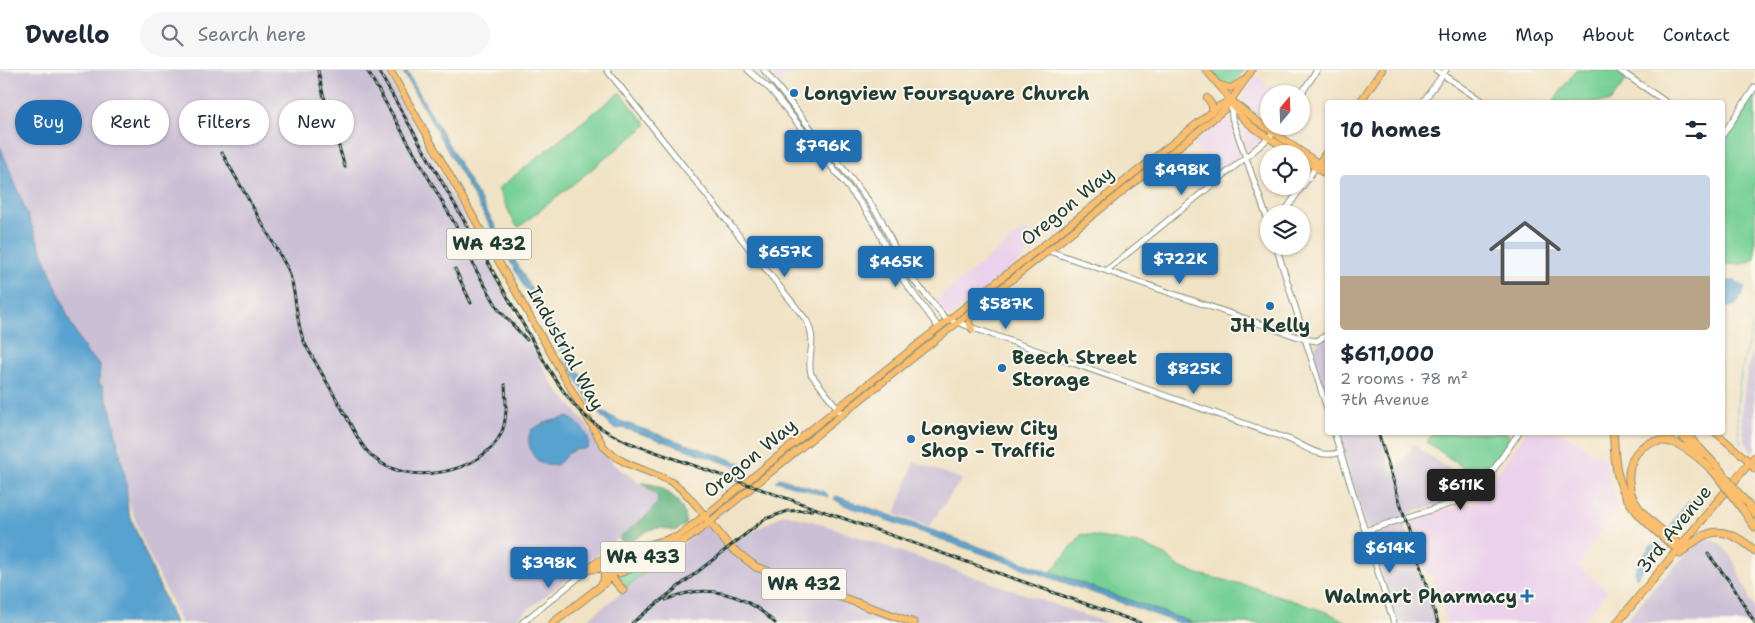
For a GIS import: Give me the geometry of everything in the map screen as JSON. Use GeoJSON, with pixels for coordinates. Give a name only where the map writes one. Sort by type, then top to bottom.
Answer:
{"type":"FeatureCollection","features":[{"type":"Feature","properties":{"kind":"highway"},"geometry":{"type":"LineString","coordinates":[[1612,435],[1618,478],[1628,501],[1641,518],[1680,548]]}},
{"type":"Feature","properties":{"kind":"highway"},"geometry":{"type":"LineString","coordinates":[[1680,548],[1638,506],[1630,489],[1628,479],[1630,465],[1643,447],[1663,441],[1684,447],[1714,469],[1755,514]]}},
{"type":"Feature","properties":{"kind":"highway"},"geometry":{"type":"LineString","coordinates":[[1750,462],[1755,469]]}},
{"type":"Feature","properties":{"kind":"highway","name":"3rd Avenue"},"geometry":{"type":"LineString","coordinates":[[1617,623],[1750,462]]}},
{"type":"Feature","properties":{"kind":"highway"},"geometry":{"type":"LineString","coordinates":[[1714,469],[1755,527]]}},
{"type":"Feature","properties":{"kind":"highway","name":"Oregon Way"},"geometry":{"type":"LineString","coordinates":[[554,623],[622,566],[659,551],[682,534],[708,519]]}},
{"type":"Feature","properties":{"kind":"highway","name":"Oregon Way"},"geometry":{"type":"LineString","coordinates":[[603,582],[626,569],[666,554],[708,519]]}},
{"type":"Feature","properties":{"kind":"highway","name":"WA 432"},"geometry":{"type":"LineString","coordinates":[[708,519],[735,552],[756,567],[914,623]]}},
{"type":"Feature","properties":{"kind":"highway"},"geometry":{"type":"LineString","coordinates":[[1658,575],[1691,542],[1698,537],[1715,531],[1737,538],[1755,551]]}},
{"type":"Feature","properties":{"kind":"highway"},"geometry":{"type":"LineString","coordinates":[[588,570],[612,553],[657,544],[682,534]]}},
{"type":"Feature","properties":{"kind":"highway"},"geometry":{"type":"LineString","coordinates":[[588,570],[597,567],[602,568],[606,573],[603,582]]}},
{"type":"Feature","properties":{"kind":"highway"},"geometry":{"type":"LineString","coordinates":[[612,578],[623,590]]}},
{"type":"Feature","properties":{"kind":"main road","name":"Industrial Way"},"geometry":{"type":"LineString","coordinates":[[390,70],[604,447],[612,455],[632,466],[674,483],[686,493],[708,519]]}},
{"type":"Feature","properties":{"kind":"main road"},"geometry":{"type":"LineString","coordinates":[[1206,70],[1231,100],[1234,108],[1244,118],[1260,126]]}},
{"type":"Feature","properties":{"kind":"main road"},"geometry":{"type":"LineString","coordinates":[[1231,100],[1252,70]]}},
{"type":"Feature","properties":{"kind":"main road"},"geometry":{"type":"LineString","coordinates":[[1361,100],[1382,70]]}},
{"type":"Feature","properties":{"kind":"main road"},"geometry":{"type":"LineString","coordinates":[[1218,84],[1231,88],[1245,79]]}},
{"type":"Feature","properties":{"kind":"main road"},"geometry":{"type":"LineString","coordinates":[[1207,98],[1213,108],[1212,112]]}},
{"type":"Feature","properties":{"kind":"main road","name":"Oregon Way"},"geometry":{"type":"LineString","coordinates":[[708,519],[837,408],[1212,112],[1231,100]]}},
{"type":"Feature","properties":{"kind":"main road","name":"Oregon Way"},"geometry":{"type":"LineString","coordinates":[[708,519],[958,324],[1207,124],[1225,109],[1231,100]]}},
{"type":"Feature","properties":{"kind":"main road"},"geometry":{"type":"LineString","coordinates":[[1276,135],[1285,145]]}},
{"type":"Feature","properties":{"kind":"main road"},"geometry":{"type":"LineString","coordinates":[[1277,135],[1325,173]]}},
{"type":"Feature","properties":{"kind":"main road"},"geometry":{"type":"LineString","coordinates":[[1317,165],[1325,154]]}},
{"type":"Feature","properties":{"kind":"main road"},"geometry":{"type":"LineString","coordinates":[[1310,162],[1325,169]]}},
{"type":"Feature","properties":{"kind":"main road"},"geometry":{"type":"LineString","coordinates":[[958,324],[963,314],[971,308],[971,302]]}},
{"type":"Feature","properties":{"kind":"main road"},"geometry":{"type":"LineString","coordinates":[[970,314],[969,323],[972,328]]}},
{"type":"Feature","properties":{"kind":"main road"},"geometry":{"type":"LineString","coordinates":[[1681,435],[1714,469]]}},
{"type":"Feature","properties":{"kind":"main road"},"geometry":{"type":"LineString","coordinates":[[1687,435],[1714,469]]}},
{"type":"Feature","properties":{"kind":"main road"},"geometry":{"type":"LineString","coordinates":[[1718,435],[1750,462]]}},
{"type":"Feature","properties":{"kind":"main road","name":"3rd Avenue"},"geometry":{"type":"LineString","coordinates":[[1750,462],[1755,456]]}},
{"type":"Feature","properties":{"kind":"street"},"geometry":{"type":"LineString","coordinates":[[607,70],[807,321],[813,345],[809,368],[811,374],[842,414]]}},
{"type":"Feature","properties":{"kind":"street"},"geometry":{"type":"LineString","coordinates":[[748,70],[771,90],[862,205],[875,224],[898,273],[940,328]]}},
{"type":"Feature","properties":{"kind":"street"},"geometry":{"type":"LineString","coordinates":[[764,70],[868,200],[881,219],[906,271],[939,314],[958,324],[1288,438],[1320,455],[1327,456],[1341,452]]}},
{"type":"Feature","properties":{"kind":"street"},"geometry":{"type":"LineString","coordinates":[[1307,85],[1317,70]]}},
{"type":"Feature","properties":{"kind":"street"},"geometry":{"type":"LineString","coordinates":[[1436,70],[1444,72],[1480,100]]}},
{"type":"Feature","properties":{"kind":"street"},"geometry":{"type":"LineString","coordinates":[[1619,70],[1663,100]]}},
{"type":"Feature","properties":{"kind":"street"},"geometry":{"type":"LineString","coordinates":[[1424,100],[1444,72]]}},
{"type":"Feature","properties":{"kind":"street"},"geometry":{"type":"LineString","coordinates":[[1725,132],[1755,88]]}},
{"type":"Feature","properties":{"kind":"street"},"geometry":{"type":"LineString","coordinates":[[1231,100],[1232,118],[1262,205]]}},
{"type":"Feature","properties":{"kind":"street"},"geometry":{"type":"LineString","coordinates":[[1107,270],[1245,158],[1270,135]]}},
{"type":"Feature","properties":{"kind":"street"},"geometry":{"type":"LineString","coordinates":[[1289,205],[1317,165]]}},
{"type":"Feature","properties":{"kind":"street"},"geometry":{"type":"LineString","coordinates":[[1049,251],[1304,339],[1317,341],[1325,336]]}},
{"type":"Feature","properties":{"kind":"street"},"geometry":{"type":"LineString","coordinates":[[1279,255],[1325,403]]}},
{"type":"Feature","properties":{"kind":"street"},"geometry":{"type":"LineString","coordinates":[[928,314],[949,320]]}},
{"type":"Feature","properties":{"kind":"street"},"geometry":{"type":"LineString","coordinates":[[1335,435],[1394,623]]}},
{"type":"Feature","properties":{"kind":"street"},"geometry":{"type":"LineString","coordinates":[[1365,531],[1474,496],[1482,488],[1516,435]]}},
{"type":"Feature","properties":{"kind":"street"},"geometry":{"type":"LineString","coordinates":[[522,623],[588,570]]}},
{"type":"Feature","properties":{"kind":"shaded area"},"geometry":{"type":"Polygon","coordinates":[[[0,70],[384,70],[553,385],[588,426],[614,465],[657,495],[658,502],[650,513],[511,623],[181,623],[143,541],[0,152],[0,70]]]}},
{"type":"Feature","properties":{"kind":"shaded area"},"geometry":{"type":"Polygon","coordinates":[[[767,70],[794,70],[777,83],[767,70]]]}},
{"type":"Feature","properties":{"kind":"shaded area"},"geometry":{"type":"Polygon","coordinates":[[[1256,77],[1267,85],[1260,85],[1260,108],[1255,116],[1240,99],[1256,77]]]}},
{"type":"Feature","properties":{"kind":"shaded area"},"geometry":{"type":"Polygon","coordinates":[[[1224,115],[1230,116],[1241,157],[1226,170],[1211,153],[1205,158],[1191,141],[1224,115]]]}},
{"type":"Feature","properties":{"kind":"shaded area"},"geometry":{"type":"Polygon","coordinates":[[[1234,116],[1237,116],[1260,135],[1260,140],[1252,148],[1245,147],[1234,116]]]}},
{"type":"Feature","properties":{"kind":"shaded area"},"geometry":{"type":"Polygon","coordinates":[[[1025,229],[1039,246],[950,317],[942,315],[932,303],[1025,229]]]}},
{"type":"Feature","properties":{"kind":"shaded area"},"geometry":{"type":"Polygon","coordinates":[[[1325,339],[1325,394],[1313,350],[1317,344],[1325,339]]]}},
{"type":"Feature","properties":{"kind":"shaded area"},"geometry":{"type":"Polygon","coordinates":[[[1755,341],[1755,448],[1752,452],[1745,442],[1741,419],[1746,377],[1755,341]]]}},
{"type":"Feature","properties":{"kind":"shaded area"},"geometry":{"type":"Polygon","coordinates":[[[1338,435],[1381,435],[1393,474],[1414,445],[1477,488],[1470,494],[1402,516],[1436,623],[1398,623],[1338,435]]]}},
{"type":"Feature","properties":{"kind":"shaded area"},"geometry":{"type":"Polygon","coordinates":[[[1525,435],[1567,435],[1606,461],[1612,489],[1620,506],[1578,566],[1608,591],[1581,623],[1447,623],[1432,575],[1427,577],[1409,521],[1475,501],[1482,495],[1525,435]]]}},
{"type":"Feature","properties":{"kind":"shaded area"},"geometry":{"type":"Polygon","coordinates":[[[914,462],[962,479],[929,526],[895,514],[914,462]]]}},
{"type":"Feature","properties":{"kind":"shaded area"},"geometry":{"type":"Polygon","coordinates":[[[784,514],[812,521],[1108,623],[583,623],[710,522],[729,545],[784,514]]]}},
{"type":"Feature","properties":{"kind":"shaded area"},"geometry":{"type":"Polygon","coordinates":[[[1709,539],[1720,544],[1731,555],[1755,611],[1755,623],[1624,623],[1652,590],[1696,544],[1709,539]]]}},
{"type":"Feature","properties":{"kind":"green space"},"geometry":{"type":"Polygon","coordinates":[[[1211,70],[1244,70],[1231,86],[1223,85],[1211,70]]]}},
{"type":"Feature","properties":{"kind":"green space"},"geometry":{"type":"Polygon","coordinates":[[[1576,70],[1614,70],[1627,79],[1611,100],[1554,100],[1576,70]]]}},
{"type":"Feature","properties":{"kind":"green space"},"geometry":{"type":"Polygon","coordinates":[[[620,92],[647,125],[519,227],[515,224],[498,189],[620,92]]]}},
{"type":"Feature","properties":{"kind":"green space"},"geometry":{"type":"Polygon","coordinates":[[[1755,93],[1755,259],[1747,263],[1735,265],[1725,264],[1725,138],[1755,93]]]}},
{"type":"Feature","properties":{"kind":"green space"},"geometry":{"type":"Polygon","coordinates":[[[1432,435],[1508,435],[1510,438],[1481,480],[1427,442],[1432,435]]]}},
{"type":"Feature","properties":{"kind":"green space"},"geometry":{"type":"Polygon","coordinates":[[[641,483],[657,486],[672,495],[682,509],[685,525],[674,531],[656,528],[630,541],[621,541],[619,538],[650,513],[658,502],[657,495],[641,483]]]}},
{"type":"Feature","properties":{"kind":"green space"},"geometry":{"type":"Polygon","coordinates":[[[682,534],[604,579],[606,575],[594,565],[601,559],[682,534]]]}},
{"type":"Feature","properties":{"kind":"green space"},"geometry":{"type":"Polygon","coordinates":[[[1082,534],[1144,545],[1165,555],[1179,567],[1198,574],[1250,586],[1329,613],[1348,623],[1194,623],[1051,572],[1082,534]]]}},
{"type":"Feature","properties":{"kind":"green space"},"geometry":{"type":"Polygon","coordinates":[[[658,557],[661,560],[623,590],[612,578],[620,572],[658,557]]]}},
{"type":"Feature","properties":{"kind":"water"},"geometry":{"type":"Polygon","coordinates":[[[402,70],[406,70],[601,411],[620,421],[737,462],[750,464],[748,471],[623,428],[614,429],[593,408],[402,70]]]}},
{"type":"Feature","properties":{"kind":"water"},"geometry":{"type":"Polygon","coordinates":[[[0,146],[70,322],[88,355],[100,364],[99,385],[102,385],[111,411],[126,482],[128,511],[175,623],[0,623],[0,146]]]}},
{"type":"Feature","properties":{"kind":"water"},"geometry":{"type":"Polygon","coordinates":[[[1725,281],[1736,281],[1745,287],[1737,304],[1725,308],[1725,281]]]}},
{"type":"Feature","properties":{"kind":"water"},"geometry":{"type":"Polygon","coordinates":[[[568,417],[576,422],[586,434],[589,442],[588,447],[568,453],[560,463],[555,465],[548,465],[537,460],[529,443],[531,430],[544,423],[568,417]]]}},
{"type":"Feature","properties":{"kind":"water"},"geometry":{"type":"Polygon","coordinates":[[[779,478],[825,492],[829,497],[776,481],[779,478]]]}},
{"type":"Feature","properties":{"kind":"water"},"geometry":{"type":"Polygon","coordinates":[[[1706,490],[1710,492],[1703,496],[1675,530],[1671,530],[1671,525],[1678,513],[1706,490]]]}},
{"type":"Feature","properties":{"kind":"water"},"geometry":{"type":"Polygon","coordinates":[[[836,496],[1193,623],[1179,623],[844,505],[834,499],[836,496]]]}},
{"type":"Feature","properties":{"kind":"water"},"geometry":{"type":"Polygon","coordinates":[[[1658,542],[1661,544],[1659,550],[1636,578],[1634,572],[1650,546],[1658,542]]]}},
{"type":"Feature","properties":{"kind":"waterway"},"geometry":{"type":"LineString","coordinates":[[1741,444],[1737,414],[1738,398],[1743,365],[1755,320]]}},
{"type":"Feature","properties":{"kind":"railway"},"geometry":{"type":"LineString","coordinates":[[318,70],[322,90],[345,167]]}},
{"type":"Feature","properties":{"kind":"railway"},"geometry":{"type":"LineString","coordinates":[[367,70],[456,226],[476,270],[499,310],[527,340]]}},
{"type":"Feature","properties":{"kind":"railway"},"geometry":{"type":"LineString","coordinates":[[378,70],[548,368],[572,403],[600,428],[627,442],[1140,623]]}},
{"type":"Feature","properties":{"kind":"railway"},"geometry":{"type":"LineString","coordinates":[[222,153],[288,269],[299,326],[305,344],[358,438],[374,458],[388,467],[405,472],[423,474],[461,467],[477,459],[491,448],[501,434],[506,416],[505,385]]}},
{"type":"Feature","properties":{"kind":"railway"},"geometry":{"type":"LineString","coordinates":[[455,269],[471,303]]}},
{"type":"Feature","properties":{"kind":"railway"},"geometry":{"type":"LineString","coordinates":[[1379,435],[1438,623]]}},
{"type":"Feature","properties":{"kind":"railway"},"geometry":{"type":"LineString","coordinates":[[632,623],[765,519],[788,511],[812,510]]}},
{"type":"Feature","properties":{"kind":"railway"},"geometry":{"type":"LineString","coordinates":[[1708,554],[1730,582],[1755,623]]}},
{"type":"Feature","properties":{"kind":"railway"},"geometry":{"type":"LineString","coordinates":[[666,600],[695,592],[710,591],[738,598],[751,604],[775,623]]}},
{"type":"Feature","properties":{"kind":"place","name":"Longview Foursquare Church"},"geometry":{"type":"Point","coordinates":[794,93]}},
{"type":"Feature","properties":{"kind":"place","name":"JH Kelly"},"geometry":{"type":"Point","coordinates":[1270,306]}},
{"type":"Feature","properties":{"kind":"place","name":"Beech Street Storage"},"geometry":{"type":"Point","coordinates":[1002,368]}},
{"type":"Feature","properties":{"kind":"place","name":"Longview City Shop - Traffic"},"geometry":{"type":"Point","coordinates":[911,439]}},
{"type":"Feature","properties":{"kind":"place","name":"Walmart Pharmacy"},"geometry":{"type":"Point","coordinates":[1527,596]}}]}
